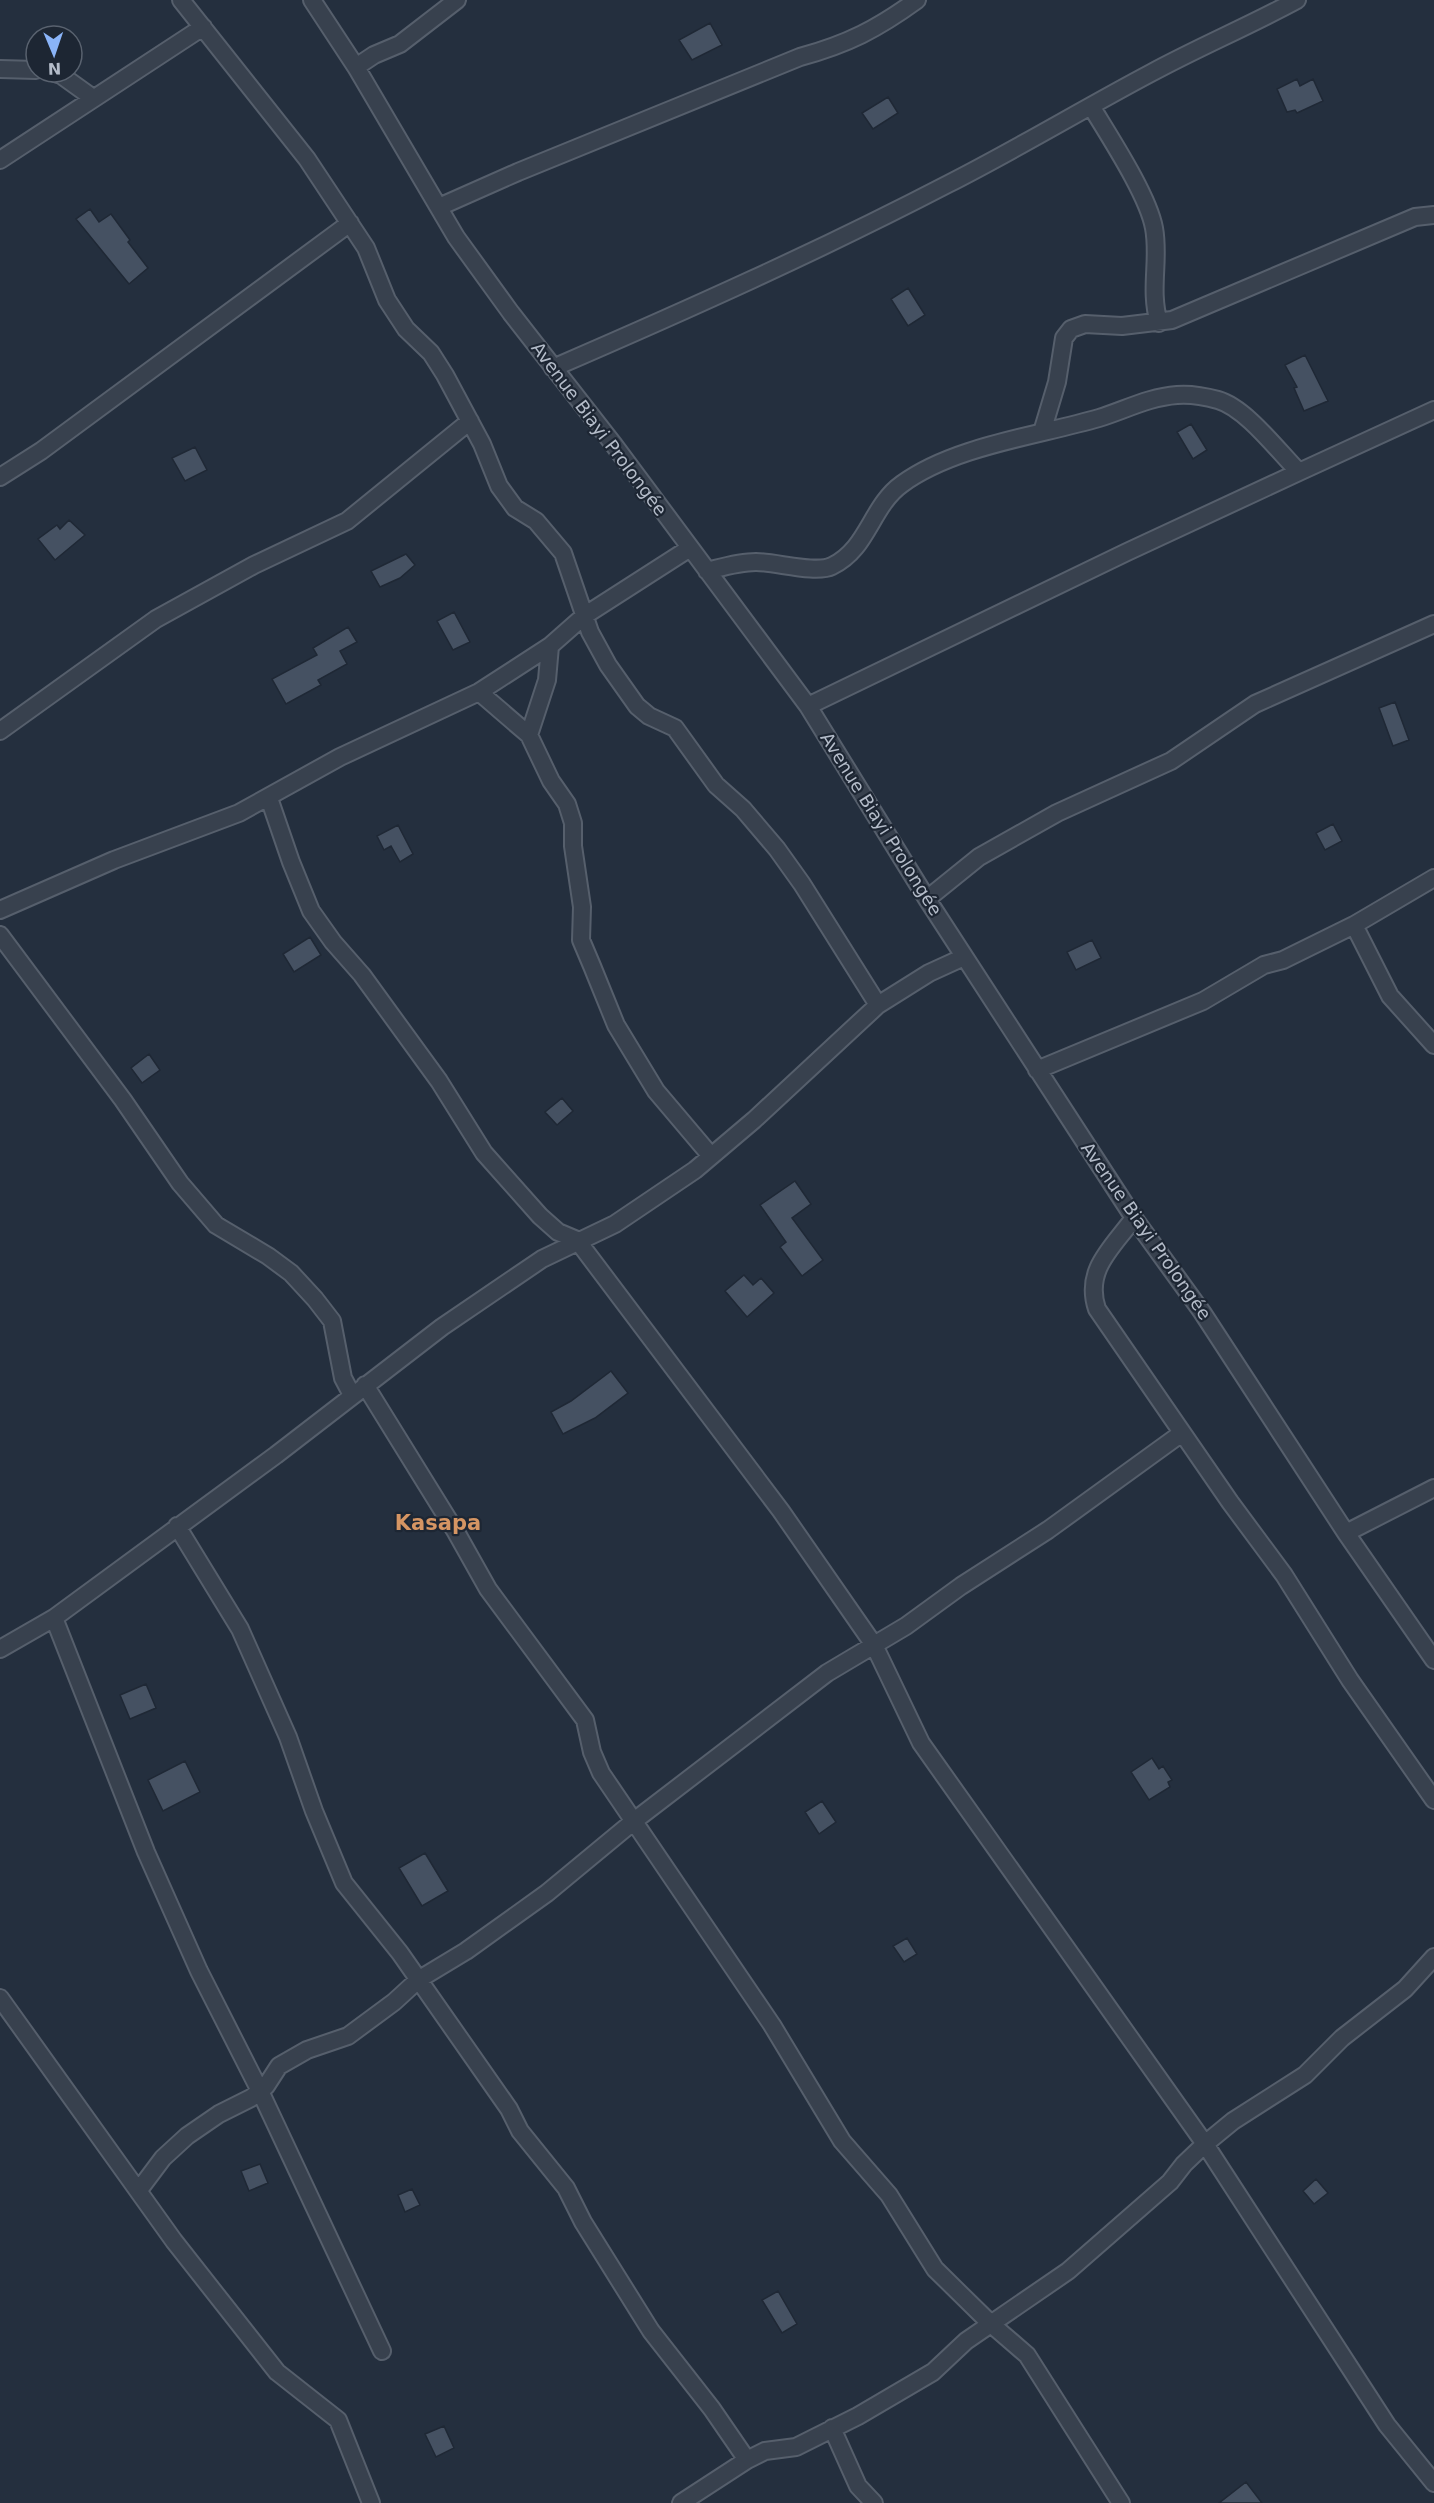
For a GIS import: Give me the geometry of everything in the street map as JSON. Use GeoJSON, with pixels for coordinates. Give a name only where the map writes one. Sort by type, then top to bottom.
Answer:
{"type":"FeatureCollection","features":[{"type":"Feature","properties":{"kind":"street"},"geometry":{"type":"LineString","coordinates":[[181,0],[307,159],[350,223],[366,248],[387,300],[406,329],[431,353],[470,421],[499,486],[516,508],[536,521],[562,553],[584,615],[608,665],[638,706],[649,716],[675,728],[716,785],[742,809],[777,849],[802,884],[878,1005]]}},
{"type":"Feature","properties":{"kind":"street","name":"Avenue Biayi Prolongée"},"geometry":{"type":"LineString","coordinates":[[312,0],[356,67],[470,256],[808,706],[927,899],[1134,1218],[1202,1312],[1346,1533],[1434,1660]]}},
{"type":"Feature","properties":{"kind":"street"},"geometry":{"type":"LineString","coordinates":[[356,67],[374,55],[400,44],[457,0]]}},
{"type":"Feature","properties":{"kind":"street"},"geometry":{"type":"LineString","coordinates":[[439,207],[518,172],[800,57],[841,46],[873,30],[917,0]]}},
{"type":"Feature","properties":{"kind":"street"},"geometry":{"type":"LineString","coordinates":[[553,368],[748,283],[819,249],[950,184],[1090,106],[1297,0]]}},
{"type":"Feature","properties":{"kind":"street"},"geometry":{"type":"LineString","coordinates":[[0,160],[202,27]]}},
{"type":"Feature","properties":{"kind":"street"},"geometry":{"type":"LineString","coordinates":[[0,69],[24,70]]}},
{"type":"Feature","properties":{"kind":"street"},"geometry":{"type":"LineString","coordinates":[[73,84],[93,99]]}},
{"type":"Feature","properties":{"kind":"street"},"geometry":{"type":"LineString","coordinates":[[1090,106],[1146,204],[1154,226],[1153,289],[1159,323]]}},
{"type":"Feature","properties":{"kind":"street"},"geometry":{"type":"LineString","coordinates":[[1042,432],[1057,382],[1064,338],[1071,329],[1084,324],[1122,326],[1159,323],[1234,295],[1415,217],[1434,215]]}},
{"type":"Feature","properties":{"kind":"street"},"geometry":{"type":"LineString","coordinates":[[0,477],[41,451],[350,223]]}},
{"type":"Feature","properties":{"kind":"street"},"geometry":{"type":"LineString","coordinates":[[707,571],[754,562],[818,569],[831,567],[858,546],[882,506],[899,486],[929,466],[1100,417],[1142,402],[1179,395],[1219,400],[1240,412],[1299,472]]}},
{"type":"Feature","properties":{"kind":"street"},"geometry":{"type":"LineString","coordinates":[[808,706],[1127,552],[1434,410]]}},
{"type":"Feature","properties":{"kind":"street"},"geometry":{"type":"LineString","coordinates":[[0,731],[156,619],[255,565],[347,521],[470,421]]}},
{"type":"Feature","properties":{"kind":"street"},"geometry":{"type":"LineString","coordinates":[[0,910],[114,860],[195,831],[269,798],[340,757],[479,692],[550,646],[584,615],[690,548]]}},
{"type":"Feature","properties":{"kind":"street"},"geometry":{"type":"LineString","coordinates":[[927,899],[979,857],[1057,813],[1171,761],[1256,704],[1434,624]]}},
{"type":"Feature","properties":{"kind":"street"},"geometry":{"type":"LineString","coordinates":[[529,735],[547,680],[550,646]]}},
{"type":"Feature","properties":{"kind":"street"},"geometry":{"type":"LineString","coordinates":[[479,692],[529,735],[551,781],[567,804],[573,823],[573,846],[582,907],[581,940],[616,1024],[656,1091],[711,1156]]}},
{"type":"Feature","properties":{"kind":"street"},"geometry":{"type":"LineString","coordinates":[[269,798],[311,911],[333,942],[362,975],[439,1081],[484,1152],[540,1216],[558,1232],[578,1240],[781,1511],[874,1645],[921,1743],[1205,2144],[1387,2425],[1434,2483]]}},
{"type":"Feature","properties":{"kind":"street"},"geometry":{"type":"LineString","coordinates":[[1037,1070],[1203,1001],[1264,965],[1283,960],[1354,925],[1434,878]]}},
{"type":"Feature","properties":{"kind":"street"},"geometry":{"type":"LineString","coordinates":[[1354,925],[1390,996],[1434,1045]]}},
{"type":"Feature","properties":{"kind":"street"},"geometry":{"type":"LineString","coordinates":[[0,934],[187,1192],[216,1226],[268,1256],[291,1273],[332,1321],[343,1378],[359,1390],[456,1532],[488,1589],[585,1720],[592,1752],[601,1773],[794,2058],[842,2141],[889,2195],[935,2269],[990,2324],[1027,2355],[1121,2503]]}},
{"type":"Feature","properties":{"kind":"street"},"geometry":{"type":"LineString","coordinates":[[0,1649],[54,1618],[276,1455],[451,1321],[542,1259],[615,1224],[711,1156],[754,1120],[878,1005],[929,973],[964,957]]}},
{"type":"Feature","properties":{"kind":"street"},"geometry":{"type":"LineString","coordinates":[[1134,1218],[1097,1267],[1091,1292],[1097,1309],[1284,1575],[1350,1680],[1434,1800]]}},
{"type":"Feature","properties":{"kind":"street"},"geometry":{"type":"LineString","coordinates":[[139,2190],[163,2158],[187,2136],[260,2091],[279,2066],[307,2050],[348,2036],[394,2002],[418,1980],[466,1951],[547,1893],[634,1821],[827,1673],[874,1645],[1048,1530],[1182,1433]]}},
{"type":"Feature","properties":{"kind":"street"},"geometry":{"type":"LineString","coordinates":[[1346,1533],[1434,1488]]}},
{"type":"Feature","properties":{"kind":"street"},"geometry":{"type":"LineString","coordinates":[[177,1526],[240,1629],[288,1737],[314,1811],[344,1883],[400,1953],[509,2109],[520,2131],[566,2188],[583,2222],[651,2331],[712,2409],[747,2460]]}},
{"type":"Feature","properties":{"kind":"street"},"geometry":{"type":"LineString","coordinates":[[54,1618],[146,1852],[199,1971],[260,2091],[382,2351]]}},
{"type":"Feature","properties":{"kind":"street"},"geometry":{"type":"LineString","coordinates":[[681,2503],[747,2460],[765,2451],[796,2447],[933,2372],[990,2324],[1068,2271],[1170,2182],[1184,2164],[1233,2121],[1305,2075],[1342,2037],[1405,1989],[1434,1957]]}},
{"type":"Feature","properties":{"kind":"street"},"geometry":{"type":"LineString","coordinates":[[0,1998],[174,2241],[277,2372],[338,2420],[370,2503]]}},
{"type":"Feature","properties":{"kind":"street"},"geometry":{"type":"LineString","coordinates":[[832,2428],[858,2486],[874,2503]]}},
{"type":"Feature","properties":{"kind":"building"},"geometry":{"type":"Polygon","coordinates":[[[710,23],[722,45],[692,60],[679,40],[710,23]]]}},
{"type":"Feature","properties":{"kind":"building"},"geometry":{"type":"Polygon","coordinates":[[[1297,79],[1300,86],[1313,79],[1323,101],[1297,113],[1295,110],[1287,112],[1277,89],[1297,79]]]}},
{"type":"Feature","properties":{"kind":"building"},"geometry":{"type":"Polygon","coordinates":[[[888,97],[898,113],[873,129],[862,113],[888,97]]]}},
{"type":"Feature","properties":{"kind":"building"},"geometry":{"type":"Polygon","coordinates":[[[90,209],[99,222],[111,214],[130,240],[128,242],[148,268],[129,284],[76,219],[90,209]]]}},
{"type":"Feature","properties":{"kind":"building"},"geometry":{"type":"Polygon","coordinates":[[[908,288],[925,315],[908,326],[891,299],[908,288]]]}},
{"type":"Feature","properties":{"kind":"building"},"geometry":{"type":"Polygon","coordinates":[[[1305,355],[1328,401],[1304,411],[1294,388],[1297,387],[1285,365],[1305,355]]]}},
{"type":"Feature","properties":{"kind":"building"},"geometry":{"type":"Polygon","coordinates":[[[1191,424],[1207,450],[1193,459],[1177,432],[1191,424]]]}},
{"type":"Feature","properties":{"kind":"building"},"geometry":{"type":"Polygon","coordinates":[[[195,447],[207,470],[185,481],[172,458],[195,447]]]}},
{"type":"Feature","properties":{"kind":"building"},"geometry":{"type":"Polygon","coordinates":[[[69,520],[85,535],[55,560],[38,539],[57,525],[60,529],[69,520]]]}},
{"type":"Feature","properties":{"kind":"building"},"geometry":{"type":"Polygon","coordinates":[[[406,554],[415,565],[400,578],[380,587],[371,571],[406,554]]]}},
{"type":"Feature","properties":{"kind":"building"},"geometry":{"type":"Polygon","coordinates":[[[454,612],[470,642],[453,650],[437,621],[454,612]]]}},
{"type":"Feature","properties":{"kind":"building"},"geometry":{"type":"Polygon","coordinates":[[[348,627],[357,642],[340,651],[347,664],[318,680],[321,685],[286,704],[272,679],[317,655],[313,648],[348,627]]]}},
{"type":"Feature","properties":{"kind":"building"},"geometry":{"type":"Polygon","coordinates":[[[1395,702],[1409,740],[1393,746],[1379,708],[1395,702]]]}},
{"type":"Feature","properties":{"kind":"building"},"geometry":{"type":"Polygon","coordinates":[[[1333,824],[1342,841],[1325,850],[1316,833],[1333,824]]]}},
{"type":"Feature","properties":{"kind":"building"},"geometry":{"type":"Polygon","coordinates":[[[398,825],[413,854],[400,862],[391,846],[384,850],[377,836],[398,825]]]}},
{"type":"Feature","properties":{"kind":"building"},"geometry":{"type":"Polygon","coordinates":[[[310,937],[321,955],[294,972],[283,954],[310,937]]]}},
{"type":"Feature","properties":{"kind":"building"},"geometry":{"type":"Polygon","coordinates":[[[1092,940],[1101,958],[1076,970],[1067,952],[1092,940]]]}},
{"type":"Feature","properties":{"kind":"building"},"geometry":{"type":"Polygon","coordinates":[[[149,1054],[160,1070],[142,1083],[131,1068],[149,1054]]]}},
{"type":"Feature","properties":{"kind":"building"},"geometry":{"type":"Polygon","coordinates":[[[562,1098],[573,1111],[557,1125],[545,1112],[562,1098]]]}},
{"type":"Feature","properties":{"kind":"building"},"geometry":{"type":"Polygon","coordinates":[[[795,1181],[811,1204],[792,1218],[823,1260],[802,1276],[780,1247],[786,1242],[760,1205],[795,1181]]]}},
{"type":"Feature","properties":{"kind":"building"},"geometry":{"type":"Polygon","coordinates":[[[744,1275],[753,1285],[761,1278],[774,1293],[747,1317],[725,1291],[744,1275]]]}},
{"type":"Feature","properties":{"kind":"building"},"geometry":{"type":"Polygon","coordinates":[[[611,1371],[628,1393],[595,1418],[563,1434],[551,1412],[571,1401],[611,1371]]]}},
{"type":"Feature","properties":{"kind":"building"},"geometry":{"type":"Polygon","coordinates":[[[146,1684],[156,1708],[130,1719],[120,1695],[146,1684]]]}},
{"type":"Feature","properties":{"kind":"building"},"geometry":{"type":"Polygon","coordinates":[[[1152,1758],[1159,1769],[1163,1766],[1172,1780],[1168,1782],[1170,1787],[1149,1800],[1131,1772],[1152,1758]]]}},
{"type":"Feature","properties":{"kind":"building"},"geometry":{"type":"Polygon","coordinates":[[[185,1761],[200,1792],[163,1811],[148,1780],[185,1761]]]}},
{"type":"Feature","properties":{"kind":"building"},"geometry":{"type":"Polygon","coordinates":[[[822,1801],[836,1822],[819,1834],[805,1812],[822,1801]]]}},
{"type":"Feature","properties":{"kind":"building"},"geometry":{"type":"Polygon","coordinates":[[[425,1853],[448,1891],[422,1906],[399,1868],[425,1853]]]}},
{"type":"Feature","properties":{"kind":"building"},"geometry":{"type":"Polygon","coordinates":[[[907,1938],[917,1954],[904,1962],[893,1946],[907,1938]]]}},
{"type":"Feature","properties":{"kind":"building"},"geometry":{"type":"Polygon","coordinates":[[[260,2164],[268,2183],[249,2191],[241,2171],[260,2164]]]}},
{"type":"Feature","properties":{"kind":"building"},"geometry":{"type":"Polygon","coordinates":[[[1316,2179],[1328,2193],[1314,2204],[1303,2191],[1316,2179]]]}},
{"type":"Feature","properties":{"kind":"building"},"geometry":{"type":"Polygon","coordinates":[[[412,2189],[420,2205],[405,2212],[398,2195],[412,2189]]]}},
{"type":"Feature","properties":{"kind":"building"},"geometry":{"type":"Polygon","coordinates":[[[778,2291],[797,2324],[782,2333],[762,2300],[778,2291]]]}},
{"type":"Feature","properties":{"kind":"building"},"geometry":{"type":"Polygon","coordinates":[[[444,2426],[454,2448],[436,2457],[425,2434],[444,2426]]]}},
{"type":"Feature","properties":{"kind":"building"},"geometry":{"type":"Polygon","coordinates":[[[1246,2482],[1262,2503],[1219,2503],[1246,2482]]]}},
{"type":"Feature","properties":{"kind":"district","name":"Kasapa"},"geometry":{"type":"Point","coordinates":[438,1523]}}]}
